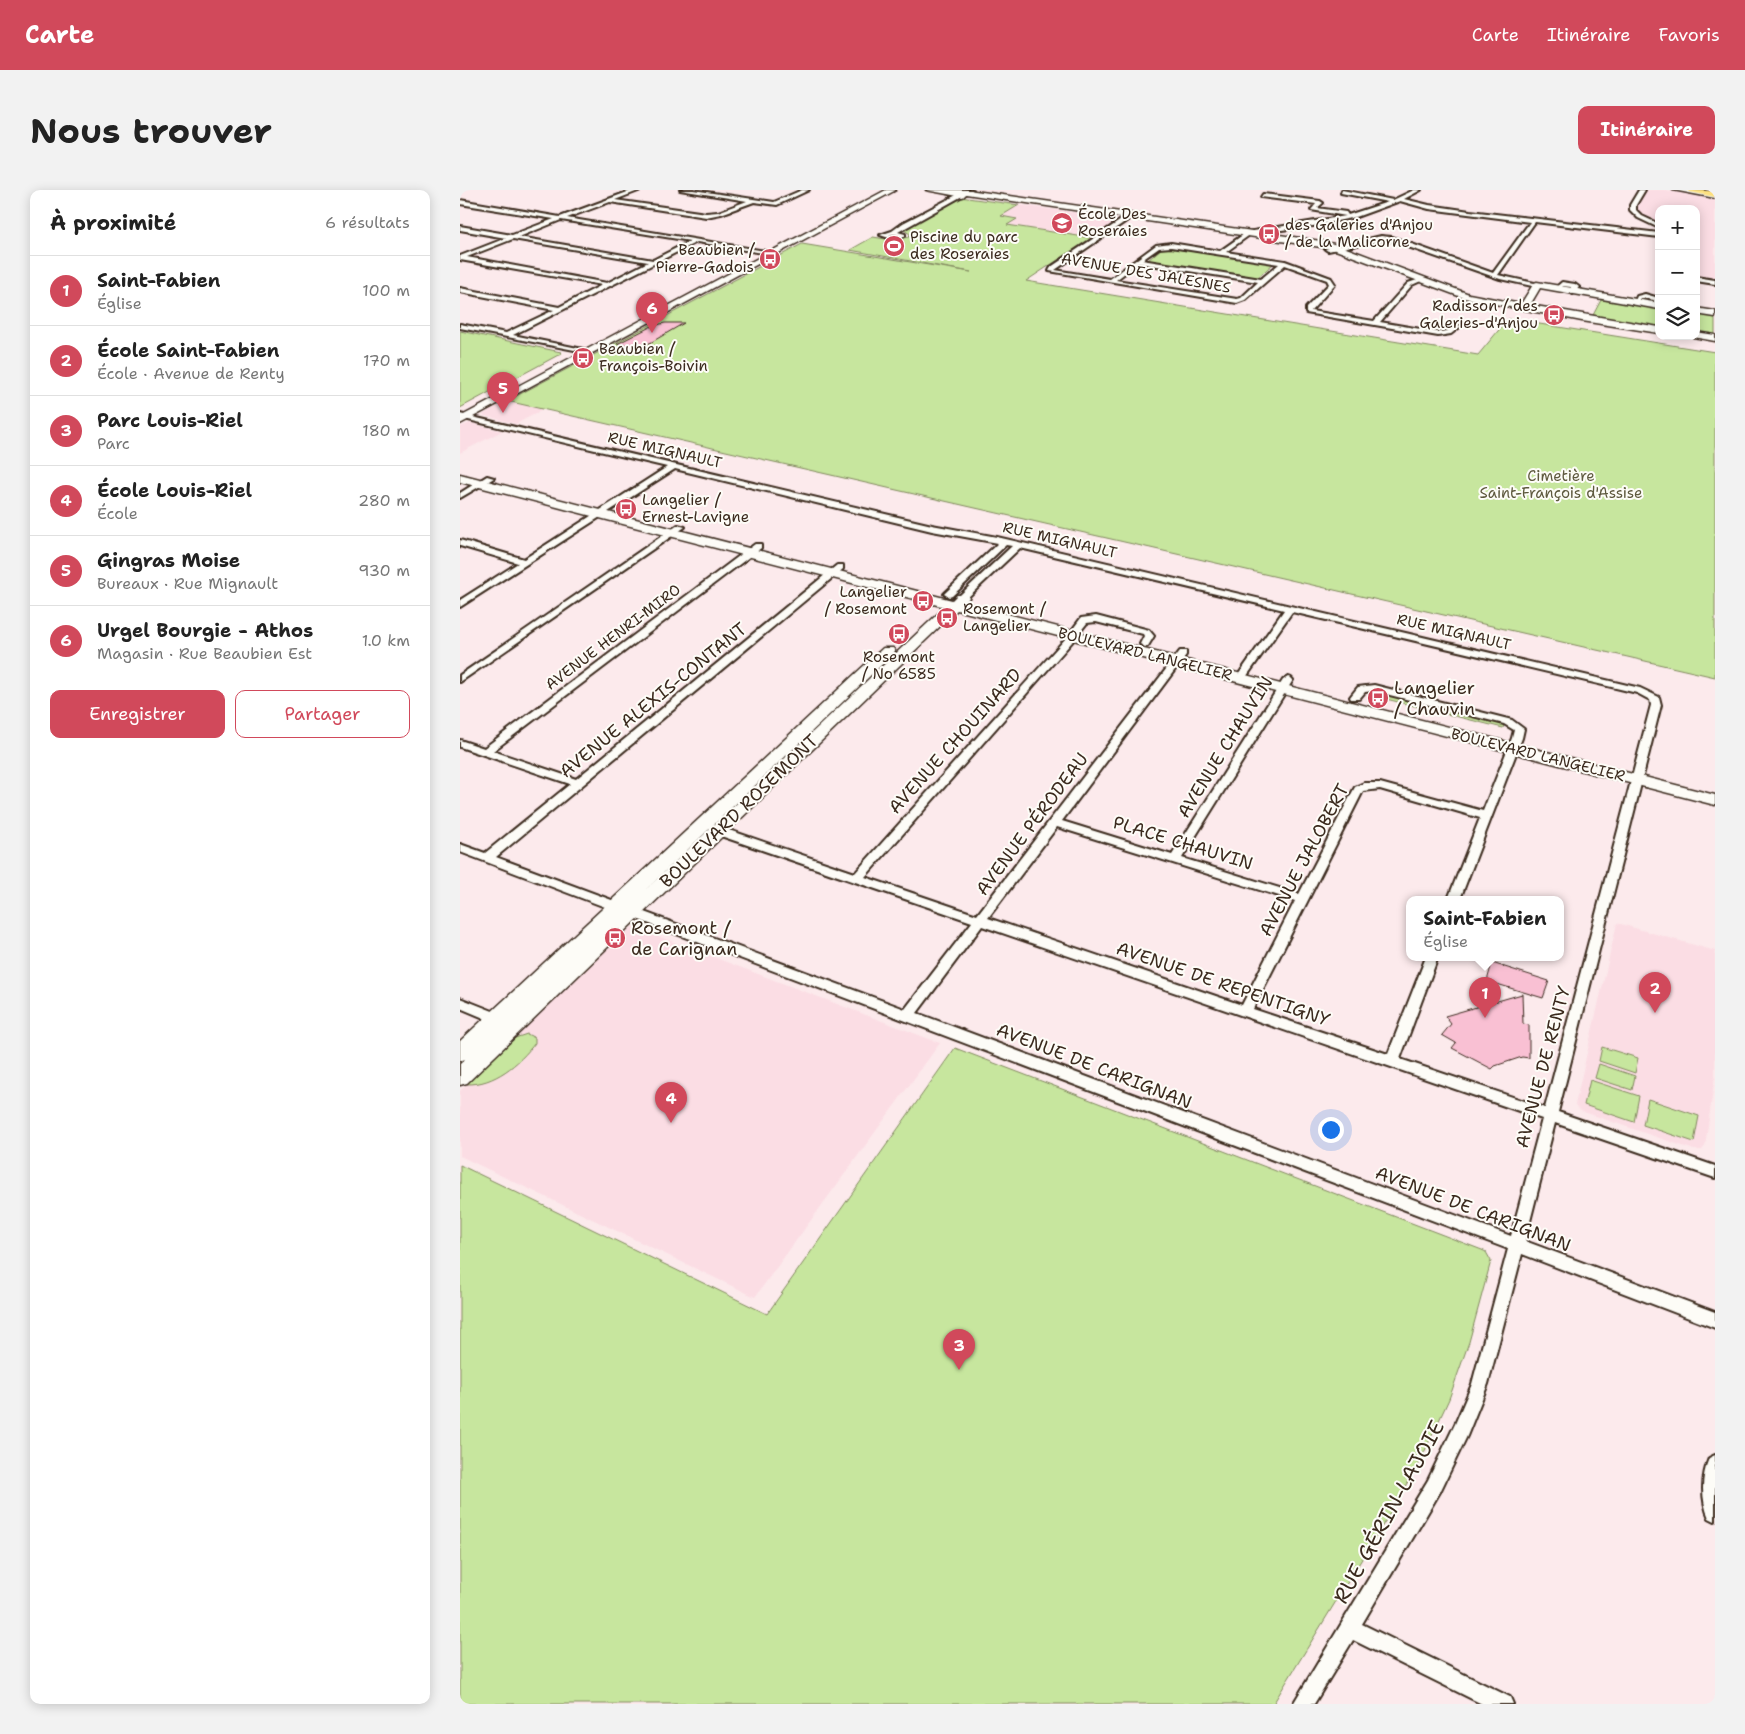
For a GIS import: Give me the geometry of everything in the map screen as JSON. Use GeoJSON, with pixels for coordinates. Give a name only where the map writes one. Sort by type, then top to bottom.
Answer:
{"type":"FeatureCollection","features":[{"type":"Feature","properties":{"kind":"highway"},"geometry":{"type":"LineString","coordinates":[[1692,190],[1715,195]]}},
{"type":"Feature","properties":{"kind":"main road"},"geometry":{"type":"LineString","coordinates":[[462,417],[723,276],[763,251],[830,214],[879,190]]}},
{"type":"Feature","properties":{"kind":"main road"},"geometry":{"type":"LineString","coordinates":[[774,253],[892,190]]}},
{"type":"Feature","properties":{"kind":"main road"},"geometry":{"type":"LineString","coordinates":[[930,190],[962,192],[1332,248],[1472,300],[1655,329]]}},
{"type":"Feature","properties":{"kind":"main road"},"geometry":{"type":"LineString","coordinates":[[1677,190],[1715,195]]}},
{"type":"Feature","properties":{"kind":"main road"},"geometry":{"type":"LineString","coordinates":[[830,214],[842,216]]}},
{"type":"Feature","properties":{"kind":"main road"},"geometry":{"type":"LineString","coordinates":[[1524,307],[1536,285],[1655,305]]}},
{"type":"Feature","properties":{"kind":"main road"},"geometry":{"type":"LineString","coordinates":[[1700,312],[1715,314]]}},
{"type":"Feature","properties":{"kind":"main road"},"geometry":{"type":"LineString","coordinates":[[1700,336],[1715,338]]}},
{"type":"Feature","properties":{"kind":"main road","name":"BOULEVARD LANGELIER"},"geometry":{"type":"LineString","coordinates":[[460,470],[486,481]]}},
{"type":"Feature","properties":{"kind":"main road","name":"BOULEVARD LANGELIER"},"geometry":{"type":"LineString","coordinates":[[460,478],[486,481],[1515,743],[1639,775],[1715,800]]}},
{"type":"Feature","properties":{"kind":"main road","name":"BOULEVARD ROSEMONT"},"geometry":{"type":"LineString","coordinates":[[460,1077],[719,830],[951,600]]}},
{"type":"Feature","properties":{"kind":"main road","name":"BOULEVARD ROSEMONT"},"geometry":{"type":"LineString","coordinates":[[460,1052],[616,906],[951,600]]}},
{"type":"Feature","properties":{"kind":"main road","name":"BOULEVARD LANGELIER"},"geometry":{"type":"LineString","coordinates":[[1076,631],[1145,644],[1180,658]]}},
{"type":"Feature","properties":{"kind":"main road","name":"BOULEVARD LANGELIER"},"geometry":{"type":"LineString","coordinates":[[1285,685],[1355,697],[1515,743]]}},
{"type":"Feature","properties":{"kind":"main road","name":"BOULEVARD LANGELIER"},"geometry":{"type":"LineString","coordinates":[[1639,775],[1715,788]]}},
{"type":"Feature","properties":{"kind":"street"},"geometry":{"type":"LineString","coordinates":[[461,258],[560,218],[638,190]]}},
{"type":"Feature","properties":{"kind":"street"},"geometry":{"type":"LineString","coordinates":[[683,190],[778,203],[806,190]]}},
{"type":"Feature","properties":{"kind":"street"},"geometry":{"type":"LineString","coordinates":[[1272,194],[1279,190]]}},
{"type":"Feature","properties":{"kind":"street"},"geometry":{"type":"LineString","coordinates":[[1346,190],[1342,192],[1394,202]]}},
{"type":"Feature","properties":{"kind":"street"},"geometry":{"type":"LineString","coordinates":[[1221,253],[1246,234],[1313,224],[1356,215],[1401,200],[1418,190]]}},
{"type":"Feature","properties":{"kind":"street"},"geometry":{"type":"LineString","coordinates":[[1642,190],[1633,205],[1633,210],[1640,217],[1655,224]]}},
{"type":"Feature","properties":{"kind":"street"},"geometry":{"type":"LineString","coordinates":[[894,232],[962,192]]}},
{"type":"Feature","properties":{"kind":"street"},"geometry":{"type":"LineString","coordinates":[[1263,196],[1320,203],[1313,209],[1356,215]]}},
{"type":"Feature","properties":{"kind":"street"},"geometry":{"type":"LineString","coordinates":[[612,200],[706,215],[719,214],[754,201]]}},
{"type":"Feature","properties":{"kind":"street"},"geometry":{"type":"LineString","coordinates":[[1401,200],[1429,207],[1470,213],[1655,235]]}},
{"type":"Feature","properties":{"kind":"street"},"geometry":{"type":"LineString","coordinates":[[460,202],[774,253]]}},
{"type":"Feature","properties":{"kind":"street"},"geometry":{"type":"LineString","coordinates":[[1429,207],[1457,218]]}},
{"type":"Feature","properties":{"kind":"street"},"geometry":{"type":"LineString","coordinates":[[1464,219],[1470,213]]}},
{"type":"Feature","properties":{"kind":"street","name":"AVENUE DES JALESNES"},"geometry":{"type":"LineString","coordinates":[[1128,217],[1052,269],[1060,274],[1237,301],[1243,299],[1285,263]]}},
{"type":"Feature","properties":{"kind":"street"},"geometry":{"type":"LineString","coordinates":[[1495,275],[1533,221]]}},
{"type":"Feature","properties":{"kind":"street"},"geometry":{"type":"LineString","coordinates":[[460,228],[655,262]]}},
{"type":"Feature","properties":{"kind":"street"},"geometry":{"type":"LineString","coordinates":[[1332,248],[1381,238],[1392,239],[1510,281],[1536,285]]}},
{"type":"Feature","properties":{"kind":"street"},"geometry":{"type":"LineString","coordinates":[[506,336],[697,240]]}},
{"type":"Feature","properties":{"kind":"street"},"geometry":{"type":"LineString","coordinates":[[1110,281],[1162,245],[1285,263],[1332,281],[1331,286],[1308,309],[1308,312],[1443,335],[1458,326]]}},
{"type":"Feature","properties":{"kind":"street"},"geometry":{"type":"LineString","coordinates":[[723,276],[774,253]]}},
{"type":"Feature","properties":{"kind":"street"},"geometry":{"type":"LineString","coordinates":[[461,258],[609,284]]}},
{"type":"Feature","properties":{"kind":"street"},"geometry":{"type":"LineString","coordinates":[[1136,262],[1262,281]]}},
{"type":"Feature","properties":{"kind":"street"},"geometry":{"type":"LineString","coordinates":[[1375,324],[1410,284],[1418,280]]}},
{"type":"Feature","properties":{"kind":"street"},"geometry":{"type":"LineString","coordinates":[[1700,280],[1715,282]]}},
{"type":"Feature","properties":{"kind":"street"},"geometry":{"type":"LineString","coordinates":[[460,290],[560,309]]}},
{"type":"Feature","properties":{"kind":"street"},"geometry":{"type":"LineString","coordinates":[[460,326],[582,351]]}},
{"type":"Feature","properties":{"kind":"street","name":"RUE MIGNAULT"},"geometry":{"type":"LineString","coordinates":[[462,417],[932,528],[1018,545],[1640,691],[1652,696]]}},
{"type":"Feature","properties":{"kind":"street"},"geometry":{"type":"LineString","coordinates":[[460,604],[673,467]]}},
{"type":"Feature","properties":{"kind":"street"},"geometry":{"type":"LineString","coordinates":[[460,496],[486,481]]}},
{"type":"Feature","properties":{"kind":"street"},"geometry":{"type":"LineString","coordinates":[[460,679],[676,530]]}},
{"type":"Feature","properties":{"kind":"street","name":"BOULEVARD ROSEMONT"},"geometry":{"type":"LineString","coordinates":[[951,600],[1004,542]]}},
{"type":"Feature","properties":{"kind":"street"},"geometry":{"type":"LineString","coordinates":[[460,543],[526,562]]}},
{"type":"Feature","properties":{"kind":"street","name":"BOULEVARD ROSEMONT"},"geometry":{"type":"LineString","coordinates":[[951,600],[1018,545]]}},
{"type":"Feature","properties":{"kind":"street","name":"AVENUE HENRI-MIRO"},"geometry":{"type":"LineString","coordinates":[[486,751],[753,550]]}},
{"type":"Feature","properties":{"kind":"street","name":"AVENUE ALEXIS-CONTANT"},"geometry":{"type":"LineString","coordinates":[[487,858],[835,570]]}},
{"type":"Feature","properties":{"kind":"street","name":"AVENUE CHAUVIN"},"geometry":{"type":"LineString","coordinates":[[1244,674],[1289,609]]}},
{"type":"Feature","properties":{"kind":"street","name":"AVENUE CHOUINARD"},"geometry":{"type":"LineString","coordinates":[[857,878],[1076,631]]}},
{"type":"Feature","properties":{"kind":"street","name":"AVENUE PÉRODEAU"},"geometry":{"type":"LineString","coordinates":[[908,1015],[1180,658]]}},
{"type":"Feature","properties":{"kind":"street","name":"AVENUE CHAUVIN"},"geometry":{"type":"LineString","coordinates":[[1175,859],[1285,685]]}},
{"type":"Feature","properties":{"kind":"street","name":"AVENUE DE RENTY"},"geometry":{"type":"LineString","coordinates":[[1515,1245],[1639,775],[1656,705],[1652,696]]}},
{"type":"Feature","properties":{"kind":"street"},"geometry":{"type":"LineString","coordinates":[[460,743],[578,782]]}},
{"type":"Feature","properties":{"kind":"street"},"geometry":{"type":"LineString","coordinates":[[1455,896],[1515,743]]}},
{"type":"Feature","properties":{"kind":"street","name":"AVENUE JALOBERT"},"geometry":{"type":"LineString","coordinates":[[1245,1011],[1356,793],[1364,786],[1380,786],[1487,816]]}},
{"type":"Feature","properties":{"kind":"street","name":"PLACE CHAUVIN"},"geometry":{"type":"LineString","coordinates":[[1054,822],[1302,899]]}},
{"type":"Feature","properties":{"kind":"street","name":"AVENUE DE REPENTIGNY"},"geometry":{"type":"LineString","coordinates":[[719,830],[1715,1172]]}},
{"type":"Feature","properties":{"kind":"street","name":"AVENUE DE CARIGNAN"},"geometry":{"type":"LineString","coordinates":[[460,848],[1715,1320]]}},
{"type":"Feature","properties":{"kind":"street"},"geometry":{"type":"LineString","coordinates":[[1392,1061],[1430,961]]}},
{"type":"Feature","properties":{"kind":"street"},"geometry":{"type":"LineString","coordinates":[[460,1003],[515,1026]]}},
{"type":"Feature","properties":{"kind":"street","name":"RUE GÉRIN-LAJOIE"},"geometry":{"type":"LineString","coordinates":[[1303,1704],[1434,1486],[1461,1430],[1480,1384],[1515,1245]]}},
{"type":"Feature","properties":{"kind":"street"},"geometry":{"type":"LineString","coordinates":[[1715,1464],[1711,1500],[1715,1512]]}},
{"type":"Feature","properties":{"kind":"street"},"geometry":{"type":"LineString","coordinates":[[1350,1628],[1503,1704]]}},
{"type":"Feature","properties":{"kind":"shaded area"},"geometry":{"type":"Polygon","coordinates":[[[1645,190],[1665,190],[1715,198],[1715,280],[1700,278],[1700,205],[1655,205],[1655,223],[1638,215],[1634,208],[1645,190]]]}},
{"type":"Feature","properties":{"kind":"shaded area","name":"École Des Roseraies"},"geometry":{"type":"Polygon","coordinates":[[[1019,205],[1115,218],[1117,220],[1091,238],[1006,225],[1017,219],[1000,216],[1019,205]]]}},
{"type":"Feature","properties":{"kind":"shaded area"},"geometry":{"type":"Polygon","coordinates":[[[507,401],[544,409],[516,424],[482,415],[507,401]]]}},
{"type":"Feature","properties":{"kind":"shaded area"},"geometry":{"type":"Polygon","coordinates":[[[470,423],[502,431],[460,453],[460,427],[470,423]]]}},
{"type":"Feature","properties":{"kind":"shaded area"},"geometry":{"type":"Polygon","coordinates":[[[1617,923],[1715,951],[1715,1076],[1705,1146],[1702,1150],[1694,1150],[1581,1111],[1575,1105],[1617,923]]]}},
{"type":"Feature","properties":{"kind":"shaded area"},"geometry":{"type":"Polygon","coordinates":[[[634,927],[940,1043],[755,1297],[460,1156],[460,1091],[627,930],[634,927]]]}},
{"type":"Feature","properties":{"kind":"green space","name":"Cimetière Saint-François d'Assise"},"geometry":{"type":"Polygon","coordinates":[[[960,197],[1019,205],[1001,216],[1017,219],[1007,225],[1091,238],[1026,281],[1478,355],[1508,319],[1715,352],[1715,677],[507,401],[802,244],[971,272],[850,250],[873,237],[892,240],[909,237],[910,234],[904,230],[904,227],[960,197]]]}},
{"type":"Feature","properties":{"kind":"green space"},"geometry":{"type":"Polygon","coordinates":[[[1163,247],[1273,264],[1257,278],[1147,261],[1163,247]]]}},
{"type":"Feature","properties":{"kind":"green space"},"geometry":{"type":"Polygon","coordinates":[[[1601,300],[1655,307],[1655,326],[1592,317],[1601,300]]]}},
{"type":"Feature","properties":{"kind":"green space"},"geometry":{"type":"Polygon","coordinates":[[[1700,315],[1715,317],[1715,336],[1700,334],[1700,315]]]}},
{"type":"Feature","properties":{"kind":"green space"},"geometry":{"type":"Polygon","coordinates":[[[460,331],[561,352],[562,353],[460,408],[460,331]]]}},
{"type":"Feature","properties":{"kind":"green space"},"geometry":{"type":"Polygon","coordinates":[[[1376,692],[1504,725],[1503,728],[1374,696],[1376,692]]]}},
{"type":"Feature","properties":{"kind":"green space"},"geometry":{"type":"Polygon","coordinates":[[[527,1034],[535,1038],[535,1043],[514,1065],[487,1081],[467,1084],[515,1038],[527,1034]]]}},
{"type":"Feature","properties":{"kind":"green space"},"geometry":{"type":"Polygon","coordinates":[[[1602,1047],[1638,1058],[1635,1073],[1599,1061],[1602,1047]]]}},
{"type":"Feature","properties":{"kind":"green space"},"geometry":{"type":"Polygon","coordinates":[[[955,1048],[1482,1250],[1486,1252],[1491,1261],[1469,1342],[1449,1399],[1422,1457],[1387,1518],[1273,1704],[460,1704],[460,1165],[767,1314],[955,1048]]]}},
{"type":"Feature","properties":{"kind":"green space"},"geometry":{"type":"Polygon","coordinates":[[[1599,1064],[1635,1076],[1632,1090],[1595,1078],[1599,1064]]]}},
{"type":"Feature","properties":{"kind":"green space"},"geometry":{"type":"Polygon","coordinates":[[[1590,1080],[1639,1096],[1634,1122],[1584,1105],[1590,1080]]]}},
{"type":"Feature","properties":{"kind":"green space"},"geometry":{"type":"Polygon","coordinates":[[[1648,1099],[1699,1116],[1694,1142],[1643,1125],[1648,1099]]]}},
{"type":"Feature","properties":{"kind":"building"},"geometry":{"type":"Polygon","coordinates":[[[665,323],[684,323],[650,343],[638,346],[617,344],[652,326],[665,323]]]}},
{"type":"Feature","properties":{"kind":"building"},"geometry":{"type":"Polygon","coordinates":[[[1492,963],[1549,981],[1543,998],[1487,981],[1492,963]]]}},
{"type":"Feature","properties":{"kind":"building"},"geometry":{"type":"Polygon","coordinates":[[[1522,994],[1523,1024],[1529,1025],[1529,1058],[1522,1057],[1495,1066],[1492,1069],[1452,1048],[1456,1043],[1442,1035],[1451,1024],[1445,1016],[1522,994]]]}},
{"type":"Feature","properties":{"kind":"place","name":"École Des Roseraies"},"geometry":{"type":"Point","coordinates":[1062,223]}},
{"type":"Feature","properties":{"kind":"place","name":"des Galeries d'Anjou / de la Malicorne"},"geometry":{"type":"Point","coordinates":[1269,234]}},
{"type":"Feature","properties":{"kind":"place","name":"Piscine du parc des Roseraies"},"geometry":{"type":"Point","coordinates":[894,246]}},
{"type":"Feature","properties":{"kind":"place","name":"Beaubien / Pierre-Gadois"},"geometry":{"type":"Point","coordinates":[770,259]}},
{"type":"Feature","properties":{"kind":"place","name":"Radisson / des Galeries-d'Anjou"},"geometry":{"type":"Point","coordinates":[1554,315]}},
{"type":"Feature","properties":{"kind":"place","name":"Urgel Bourgie - Athos"},"geometry":{"type":"Point","coordinates":[652,333]}},
{"type":"Feature","properties":{"kind":"place","name":"Beaubien / François-Boivin"},"geometry":{"type":"Point","coordinates":[583,358]}},
{"type":"Feature","properties":{"kind":"place","name":"Gingras Moise"},"geometry":{"type":"Point","coordinates":[503,413]}},
{"type":"Feature","properties":{"kind":"place","name":"Langelier / Ernest-Lavigne"},"geometry":{"type":"Point","coordinates":[626,509]}},
{"type":"Feature","properties":{"kind":"place","name":"Langelier / Rosemont"},"geometry":{"type":"Point","coordinates":[923,601]}},
{"type":"Feature","properties":{"kind":"place","name":"Rosemont / Langelier"},"geometry":{"type":"Point","coordinates":[947,618]}},
{"type":"Feature","properties":{"kind":"place","name":"Rosemont / No 6585"},"geometry":{"type":"Point","coordinates":[899,634]}},
{"type":"Feature","properties":{"kind":"place","name":"Langelier / Chauvin"},"geometry":{"type":"Point","coordinates":[1378,698]}},
{"type":"Feature","properties":{"kind":"place","name":"Rosemont / de Carignan"},"geometry":{"type":"Point","coordinates":[615,938]}},
{"type":"Feature","properties":{"kind":"place","name":"École Saint-Fabien"},"geometry":{"type":"Point","coordinates":[1655,1013]}},
{"type":"Feature","properties":{"kind":"place","name":"Saint-Fabien"},"geometry":{"type":"Point","coordinates":[1485,1018]}},
{"type":"Feature","properties":{"kind":"place","name":"École Louis-Riel"},"geometry":{"type":"Point","coordinates":[671,1123]}},
{"type":"Feature","properties":{"kind":"place","name":"Parc Louis-Riel"},"geometry":{"type":"Point","coordinates":[959,1370]}}]}
